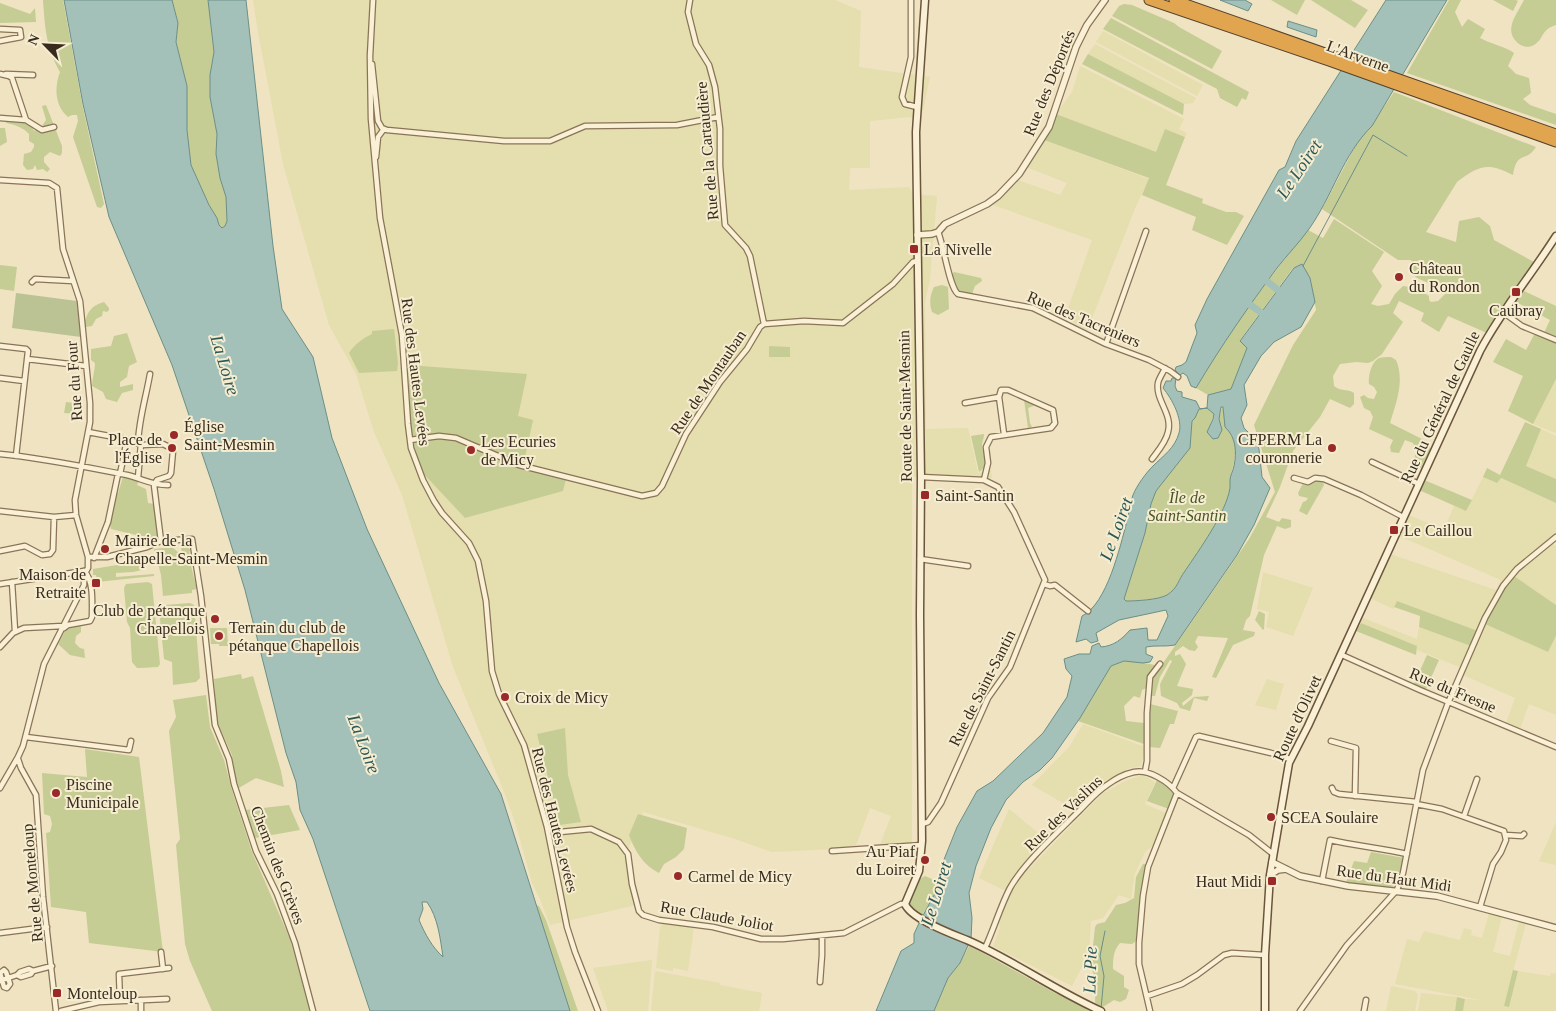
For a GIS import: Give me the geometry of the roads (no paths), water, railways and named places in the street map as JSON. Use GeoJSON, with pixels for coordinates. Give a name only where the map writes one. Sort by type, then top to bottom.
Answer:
{"type":"FeatureCollection","features":[{"type":"Feature","properties":{"kind":"highway","name":"L'Arverne"},"geometry":{"type":"LineString","coordinates":[[1149,0],[1330,58]]}},
{"type":"Feature","properties":{"kind":"highway","name":"L'Arverne"},"geometry":{"type":"LineString","coordinates":[[1174,0],[1556,142]]}},
{"type":"Feature","properties":{"kind":"highway","name":"L'Arverne"},"geometry":{"type":"LineString","coordinates":[[1411,87],[1556,134]]}},
{"type":"Feature","properties":{"kind":"main road","name":"Route de Saint-Mesmin"},"geometry":{"type":"LineString","coordinates":[[922,824],[921,477],[916,132],[925,0]]}},
{"type":"Feature","properties":{"kind":"main road","name":"Rue du Général de Gaulle"},"geometry":{"type":"LineString","coordinates":[[1342,655],[1480,351],[1556,236]]}},
{"type":"Feature","properties":{"kind":"main road","name":"Route d'Olivet"},"geometry":{"type":"LineString","coordinates":[[1274,867],[1273,854],[1290,759],[1306,732],[1342,655]]}},
{"type":"Feature","properties":{"kind":"main road"},"geometry":{"type":"LineString","coordinates":[[922,824],[919,871],[905,904],[908,909],[913,914],[942,930],[982,947],[1056,989],[1100,1011]]}},
{"type":"Feature","properties":{"kind":"main road"},"geometry":{"type":"LineString","coordinates":[[1266,1011],[1265,955],[1270,875],[1274,867]]}},
{"type":"Feature","properties":{"kind":"street","name":"Rue de la Cartaudière"},"geometry":{"type":"LineString","coordinates":[[690,0],[688,12],[696,44],[713,75],[718,118],[725,225],[746,248],[750,256],[764,324]]}},
{"type":"Feature","properties":{"kind":"street"},"geometry":{"type":"LineString","coordinates":[[911,0],[911,57],[902,97],[905,104],[917,107]]}},
{"type":"Feature","properties":{"kind":"street","name":"Rue des Déportés"},"geometry":{"type":"LineString","coordinates":[[917,235],[938,232],[945,224],[987,204],[1011,183],[1024,168],[1049,127],[1065,75],[1081,38],[1106,0]]}},
{"type":"Feature","properties":{"kind":"street","name":"Rue des Hautes Levées"},"geometry":{"type":"LineString","coordinates":[[371,1],[371,120],[380,218],[402,335],[410,440],[423,480],[434,501],[442,513],[469,543],[478,561],[486,601],[492,672],[499,694],[524,745],[547,827],[567,927],[598,1011]]}},
{"type":"Feature","properties":{"kind":"street"},"geometry":{"type":"LineString","coordinates":[[0,29],[20,30],[21,37],[0,41]]}},
{"type":"Feature","properties":{"kind":"street"},"geometry":{"type":"LineString","coordinates":[[370,56],[372,59],[378,121],[384,129],[504,141],[550,141],[586,126],[677,125],[718,118]]}},
{"type":"Feature","properties":{"kind":"street"},"geometry":{"type":"LineString","coordinates":[[2,74],[33,75]]}},
{"type":"Feature","properties":{"kind":"street"},"geometry":{"type":"LineString","coordinates":[[2,74],[12,78],[26,120]]}},
{"type":"Feature","properties":{"kind":"street"},"geometry":{"type":"LineString","coordinates":[[0,118],[26,120],[41,130],[54,127]]}},
{"type":"Feature","properties":{"kind":"street"},"geometry":{"type":"LineString","coordinates":[[375,162],[378,137],[384,129]]}},
{"type":"Feature","properties":{"kind":"street","name":"Rue du Four"},"geometry":{"type":"LineString","coordinates":[[0,180],[49,183],[57,188],[60,238],[80,301],[90,413],[76,500],[76,515],[88,557]]}},
{"type":"Feature","properties":{"kind":"street"},"geometry":{"type":"LineString","coordinates":[[1106,344],[1146,231]]}},
{"type":"Feature","properties":{"kind":"street","name":"Rue des Tacreniers"},"geometry":{"type":"LineString","coordinates":[[938,232],[943,245],[952,287],[958,294],[1033,308],[1106,344],[1165,368],[1176,375]]}},
{"type":"Feature","properties":{"kind":"street"},"geometry":{"type":"LineString","coordinates":[[764,324],[804,321],[843,323],[893,284],[913,262],[917,262]]}},
{"type":"Feature","properties":{"kind":"street"},"geometry":{"type":"LineString","coordinates":[[32,282],[35,279],[73,281]]}},
{"type":"Feature","properties":{"kind":"street"},"geometry":{"type":"LineString","coordinates":[[1504,313],[1522,326],[1556,340]]}},
{"type":"Feature","properties":{"kind":"street","name":"Rue de Montauban"},"geometry":{"type":"LineString","coordinates":[[410,440],[439,436],[456,438],[520,465],[604,488],[642,496],[652,495],[662,486],[686,434],[720,382],[747,349],[760,327],[764,324]]}},
{"type":"Feature","properties":{"kind":"street"},"geometry":{"type":"LineString","coordinates":[[0,346],[26,349],[28,351],[16,456]]}},
{"type":"Feature","properties":{"kind":"street"},"geometry":{"type":"LineString","coordinates":[[27,359],[86,366]]}},
{"type":"Feature","properties":{"kind":"street"},"geometry":{"type":"LineString","coordinates":[[1152,459],[1160,449],[1169,431],[1168,417],[1160,398],[1158,385],[1165,368]]}},
{"type":"Feature","properties":{"kind":"street"},"geometry":{"type":"LineString","coordinates":[[138,478],[139,420],[146,400],[150,374]]}},
{"type":"Feature","properties":{"kind":"street"},"geometry":{"type":"LineString","coordinates":[[0,378],[24,381]]}},
{"type":"Feature","properties":{"kind":"street"},"geometry":{"type":"LineString","coordinates":[[984,480],[988,465],[986,447],[991,437],[1051,428],[1055,420],[1052,408],[1008,390],[1001,390],[999,397],[1004,434]]}},
{"type":"Feature","properties":{"kind":"street"},"geometry":{"type":"LineString","coordinates":[[965,403],[999,397]]}},
{"type":"Feature","properties":{"kind":"street"},"geometry":{"type":"LineString","coordinates":[[0,584],[84,571],[88,568],[88,557],[94,558],[118,554],[147,547],[162,541],[154,485],[157,480],[170,475],[171,448],[163,444],[140,444],[88,432]]}},
{"type":"Feature","properties":{"kind":"street"},"geometry":{"type":"LineString","coordinates":[[94,558],[108,522],[127,440]]}},
{"type":"Feature","properties":{"kind":"street"},"geometry":{"type":"LineString","coordinates":[[0,454],[82,466],[138,478],[154,485],[168,485]]}},
{"type":"Feature","properties":{"kind":"street"},"geometry":{"type":"LineString","coordinates":[[1372,462],[1419,484]]}},
{"type":"Feature","properties":{"kind":"street"},"geometry":{"type":"LineString","coordinates":[[921,477],[984,480],[998,487],[1010,504],[1044,577],[1044,584],[1055,585],[1088,611]]}},
{"type":"Feature","properties":{"kind":"street"},"geometry":{"type":"LineString","coordinates":[[1294,478],[1308,482],[1316,478],[1324,479],[1403,517]]}},
{"type":"Feature","properties":{"kind":"street"},"geometry":{"type":"LineString","coordinates":[[0,511],[54,517],[76,515]]}},
{"type":"Feature","properties":{"kind":"street"},"geometry":{"type":"LineString","coordinates":[[0,551],[25,546],[42,555],[50,554],[54,550],[54,517]]}},
{"type":"Feature","properties":{"kind":"street"},"geometry":{"type":"LineString","coordinates":[[1300,1011],[1334,962],[1366,922],[1395,892],[1404,873],[1423,770],[1448,703],[1485,618],[1503,586],[1517,569],[1556,537]]}},
{"type":"Feature","properties":{"kind":"street","name":"Chemin des Grèves"},"geometry":{"type":"LineString","coordinates":[[162,541],[192,539],[201,596],[215,725],[229,759],[234,784],[256,851],[277,894],[295,943],[313,1011]]}},
{"type":"Feature","properties":{"kind":"street"},"geometry":{"type":"LineString","coordinates":[[920,559],[968,566]]}},
{"type":"Feature","properties":{"kind":"street"},"geometry":{"type":"LineString","coordinates":[[0,788],[18,757],[26,737],[44,664],[83,587],[84,571]]}},
{"type":"Feature","properties":{"kind":"street"},"geometry":{"type":"LineString","coordinates":[[0,647],[15,631],[24,628],[60,625],[63,627],[74,623],[90,621],[92,617],[90,582],[88,575],[84,571]]}},
{"type":"Feature","properties":{"kind":"street"},"geometry":{"type":"LineString","coordinates":[[12,582],[15,631]]}},
{"type":"Feature","properties":{"kind":"street","name":"Rue de Saint-Santin"},"geometry":{"type":"LineString","coordinates":[[922,824],[928,822],[941,803],[988,698],[1013,661],[1044,584]]}},
{"type":"Feature","properties":{"kind":"street"},"geometry":{"type":"LineString","coordinates":[[68,618],[69,622],[74,623]]}},
{"type":"Feature","properties":{"kind":"street","name":"Rue du Fresne"},"geometry":{"type":"LineString","coordinates":[[1342,655],[1448,703],[1556,747]]}},
{"type":"Feature","properties":{"kind":"street"},"geometry":{"type":"LineString","coordinates":[[1160,664],[1150,677],[1145,772],[1173,788],[1177,794],[1249,835],[1273,854]]}},
{"type":"Feature","properties":{"kind":"street"},"geometry":{"type":"LineString","coordinates":[[1173,788],[1196,737],[1199,736],[1271,752],[1290,759]]}},
{"type":"Feature","properties":{"kind":"street"},"geometry":{"type":"LineString","coordinates":[[26,737],[130,750],[132,741]]}},
{"type":"Feature","properties":{"kind":"street"},"geometry":{"type":"LineString","coordinates":[[1331,741],[1356,748],[1355,796]]}},
{"type":"Feature","properties":{"kind":"street","name":"Rue de Monteloup"},"geometry":{"type":"LineString","coordinates":[[18,757],[21,768],[36,795],[40,866],[56,1011]]}},
{"type":"Feature","properties":{"kind":"street","name":"Rue des Vaslins"},"geometry":{"type":"LineString","coordinates":[[982,947],[1010,889],[1022,872],[1062,828],[1106,785],[1130,773],[1145,772]]}},
{"type":"Feature","properties":{"kind":"street"},"geometry":{"type":"LineString","coordinates":[[1464,816],[1477,779]]}},
{"type":"Feature","properties":{"kind":"street"},"geometry":{"type":"LineString","coordinates":[[1332,788],[1334,792],[1416,803],[1442,809],[1504,831],[1506,835],[1504,846],[1493,864],[1480,907]]}},
{"type":"Feature","properties":{"kind":"street"},"geometry":{"type":"LineString","coordinates":[[1150,1011],[1139,964],[1143,896],[1148,867],[1177,794]]}},
{"type":"Feature","properties":{"kind":"street","name":"Rue Claude Joliot"},"geometry":{"type":"LineString","coordinates":[[547,827],[560,832],[591,828],[619,842],[628,854],[632,884],[639,911],[643,915],[659,920],[712,927],[761,939],[783,939],[844,932],[901,904],[905,904]]}},
{"type":"Feature","properties":{"kind":"street"},"geometry":{"type":"LineString","coordinates":[[1506,835],[1522,836],[1524,834]]}},
{"type":"Feature","properties":{"kind":"street"},"geometry":{"type":"LineString","coordinates":[[1322,881],[1330,840],[1407,854]]}},
{"type":"Feature","properties":{"kind":"street"},"geometry":{"type":"LineString","coordinates":[[832,850],[922,845]]}},
{"type":"Feature","properties":{"kind":"street","name":"Rue du Haut Midi"},"geometry":{"type":"LineString","coordinates":[[1274,867],[1286,869],[1300,876],[1348,886],[1437,896],[1556,928]]}},
{"type":"Feature","properties":{"kind":"street","name":"Rue du Haut Midi"},"geometry":{"type":"LineString","coordinates":[[1274,867],[1286,869]]}},
{"type":"Feature","properties":{"kind":"street"},"geometry":{"type":"LineString","coordinates":[[0,933],[47,927]]}},
{"type":"Feature","properties":{"kind":"street"},"geometry":{"type":"LineString","coordinates":[[820,982],[822,936]]}},
{"type":"Feature","properties":{"kind":"street"},"geometry":{"type":"LineString","coordinates":[[161,952],[164,969]]}},
{"type":"Feature","properties":{"kind":"street"},"geometry":{"type":"LineString","coordinates":[[1147,996],[1182,984],[1224,955],[1232,952],[1265,955]]}},
{"type":"Feature","properties":{"kind":"street"},"geometry":{"type":"LineString","coordinates":[[1,980],[17,975],[21,977],[31,974],[32,971],[52,966]]}},
{"type":"Feature","properties":{"kind":"street"},"geometry":{"type":"LineString","coordinates":[[120,1001],[119,974],[169,968]]}},
{"type":"Feature","properties":{"kind":"street"},"geometry":{"type":"LineString","coordinates":[[1,971],[6,972],[10,984],[7,988],[4,987],[1,980],[1,971]]}},
{"type":"Feature","properties":{"kind":"street"},"geometry":{"type":"LineString","coordinates":[[61,1011],[99,1002],[167,999]]}},
{"type":"Feature","properties":{"kind":"street"},"geometry":{"type":"LineString","coordinates":[[141,1000],[141,1011]]}},
{"type":"Feature","properties":{"kind":"street"},"geometry":{"type":"LineString","coordinates":[[1364,1011],[1366,1000]]}},
{"type":"Feature","properties":{"kind":"water","name":"La Loire"},"geometry":{"type":"Polygon","coordinates":[[[64,0],[172,0],[178,23],[176,42],[187,86],[187,130],[191,165],[209,205],[222,228],[227,221],[226,197],[220,178],[216,154],[217,134],[210,97],[210,75],[214,52],[208,0],[246,0],[273,246],[282,309],[313,357],[332,438],[367,529],[439,683],[501,794],[570,1011],[370,1011],[313,839],[300,810],[296,782],[286,753],[245,590],[214,489],[172,365],[109,217],[83,104],[64,0]],[[422,902],[423,909],[419,920],[429,940],[443,957],[436,921],[427,902],[422,902]]]}},
{"type":"Feature","properties":{"kind":"water"},"geometry":{"type":"Polygon","coordinates":[[[1220,0],[1245,0],[1252,4],[1248,11],[1220,0]]]}},
{"type":"Feature","properties":{"kind":"water","name":"Le Loiret"},"geometry":{"type":"Polygon","coordinates":[[[1386,0],[1447,0],[1372,126],[1345,162],[1317,217],[1256,297],[1196,388],[1191,386],[1187,376],[1183,373],[1180,375],[1175,370],[1176,367],[1186,362],[1197,333],[1195,325],[1207,299],[1279,170],[1285,167],[1296,141],[1386,0]]]}},
{"type":"Feature","properties":{"kind":"water"},"geometry":{"type":"Polygon","coordinates":[[[1288,21],[1317,30],[1316,37],[1287,27],[1288,21]]]}},
{"type":"Feature","properties":{"kind":"water","name":"Le Loiret"},"geometry":{"type":"Polygon","coordinates":[[[1302,264],[1310,278],[1315,302],[1301,327],[1274,342],[1261,356],[1244,385],[1247,405],[1241,418],[1244,428],[1254,438],[1259,449],[1262,477],[1270,488],[1254,525],[1237,555],[1175,645],[1146,647],[1146,654],[1153,657],[1150,662],[1124,661],[1111,666],[1080,718],[1052,758],[1040,770],[1023,782],[1006,800],[991,828],[976,866],[969,893],[972,918],[971,939],[960,963],[948,978],[934,1011],[876,1011],[901,951],[914,943],[914,934],[939,886],[943,862],[957,827],[977,791],[993,781],[1043,733],[1067,697],[1072,676],[1066,669],[1064,659],[1079,654],[1090,654],[1092,646],[1099,643],[1101,647],[1114,644],[1130,630],[1147,628],[1148,640],[1157,640],[1168,616],[1166,610],[1119,620],[1096,633],[1098,641],[1091,643],[1086,639],[1076,642],[1082,616],[1091,610],[1099,600],[1111,574],[1121,545],[1135,491],[1147,472],[1172,447],[1179,433],[1178,416],[1173,403],[1163,388],[1166,381],[1176,378],[1175,386],[1177,391],[1182,392],[1182,397],[1196,401],[1200,409],[1192,421],[1190,448],[1156,491],[1124,599],[1126,601],[1158,598],[1171,592],[1218,520],[1230,488],[1235,450],[1231,435],[1225,427],[1223,407],[1221,407],[1219,419],[1222,430],[1218,438],[1213,439],[1207,432],[1214,414],[1207,408],[1208,395],[1231,389],[1247,348],[1240,341],[1294,268],[1302,264]]]}},
{"type":"Feature","properties":{"kind":"waterway"},"geometry":{"type":"LineString","coordinates":[[1303,266],[1373,135],[1407,156]]}},
{"type":"Feature","properties":{"kind":"waterway"},"geometry":{"type":"LineString","coordinates":[[1260,276],[1281,294]]}},
{"type":"Feature","properties":{"kind":"waterway"},"geometry":{"type":"LineString","coordinates":[[1242,299],[1266,316]]}},
{"type":"Feature","properties":{"kind":"waterway","name":"La Pie"},"geometry":{"type":"LineString","coordinates":[[1101,1009],[1104,976],[1100,956],[1105,931]]}},
{"type":"Feature","properties":{"kind":"place","name":"La Nivelle"},"geometry":{"type":"Point","coordinates":[914,249]}},
{"type":"Feature","properties":{"kind":"place","name":"Château du Rondon"},"geometry":{"type":"Point","coordinates":[1399,277]}},
{"type":"Feature","properties":{"kind":"place","name":"Caubray"},"geometry":{"type":"Point","coordinates":[1516,292]}},
{"type":"Feature","properties":{"kind":"place","name":"Église Saint-Mesmin"},"geometry":{"type":"Point","coordinates":[174,435]}},
{"type":"Feature","properties":{"kind":"place","name":"Place de l'Église"},"geometry":{"type":"Point","coordinates":[172,448]}},
{"type":"Feature","properties":{"kind":"place","name":"CFPERM La couronnerie"},"geometry":{"type":"Point","coordinates":[1332,448]}},
{"type":"Feature","properties":{"kind":"place","name":"Les Ecuries de Micy"},"geometry":{"type":"Point","coordinates":[471,450]}},
{"type":"Feature","properties":{"kind":"place","name":"Saint-Santin"},"geometry":{"type":"Point","coordinates":[925,495]}},
{"type":"Feature","properties":{"kind":"place","name":"Le Caillou"},"geometry":{"type":"Point","coordinates":[1394,530]}},
{"type":"Feature","properties":{"kind":"place","name":"Mairie de la Chapelle-Saint-Mesmin"},"geometry":{"type":"Point","coordinates":[105,549]}},
{"type":"Feature","properties":{"kind":"place","name":"Maison de Retraite"},"geometry":{"type":"Point","coordinates":[96,583]}},
{"type":"Feature","properties":{"kind":"place","name":"Club de pétanque Chapellois"},"geometry":{"type":"Point","coordinates":[215,619]}},
{"type":"Feature","properties":{"kind":"place","name":"Terrain du club de pétanque Chapellois"},"geometry":{"type":"Point","coordinates":[219,636]}},
{"type":"Feature","properties":{"kind":"place","name":"Croix de Micy"},"geometry":{"type":"Point","coordinates":[505,697]}},
{"type":"Feature","properties":{"kind":"place","name":"Piscine Municipale"},"geometry":{"type":"Point","coordinates":[56,793]}},
{"type":"Feature","properties":{"kind":"place","name":"SCEA Soulaire"},"geometry":{"type":"Point","coordinates":[1271,817]}},
{"type":"Feature","properties":{"kind":"place","name":"Au Piaf du Loiret"},"geometry":{"type":"Point","coordinates":[925,860]}},
{"type":"Feature","properties":{"kind":"place","name":"Carmel de Micy"},"geometry":{"type":"Point","coordinates":[678,876]}},
{"type":"Feature","properties":{"kind":"place","name":"Haut Midi"},"geometry":{"type":"Point","coordinates":[1272,881]}},
{"type":"Feature","properties":{"kind":"place","name":"Monteloup"},"geometry":{"type":"Point","coordinates":[57,993]}},
{"type":"Feature","properties":{"kind":"park label","name":"Île de Saint-Santin"},"geometry":{"type":"Point","coordinates":[1187,506]}}]}
